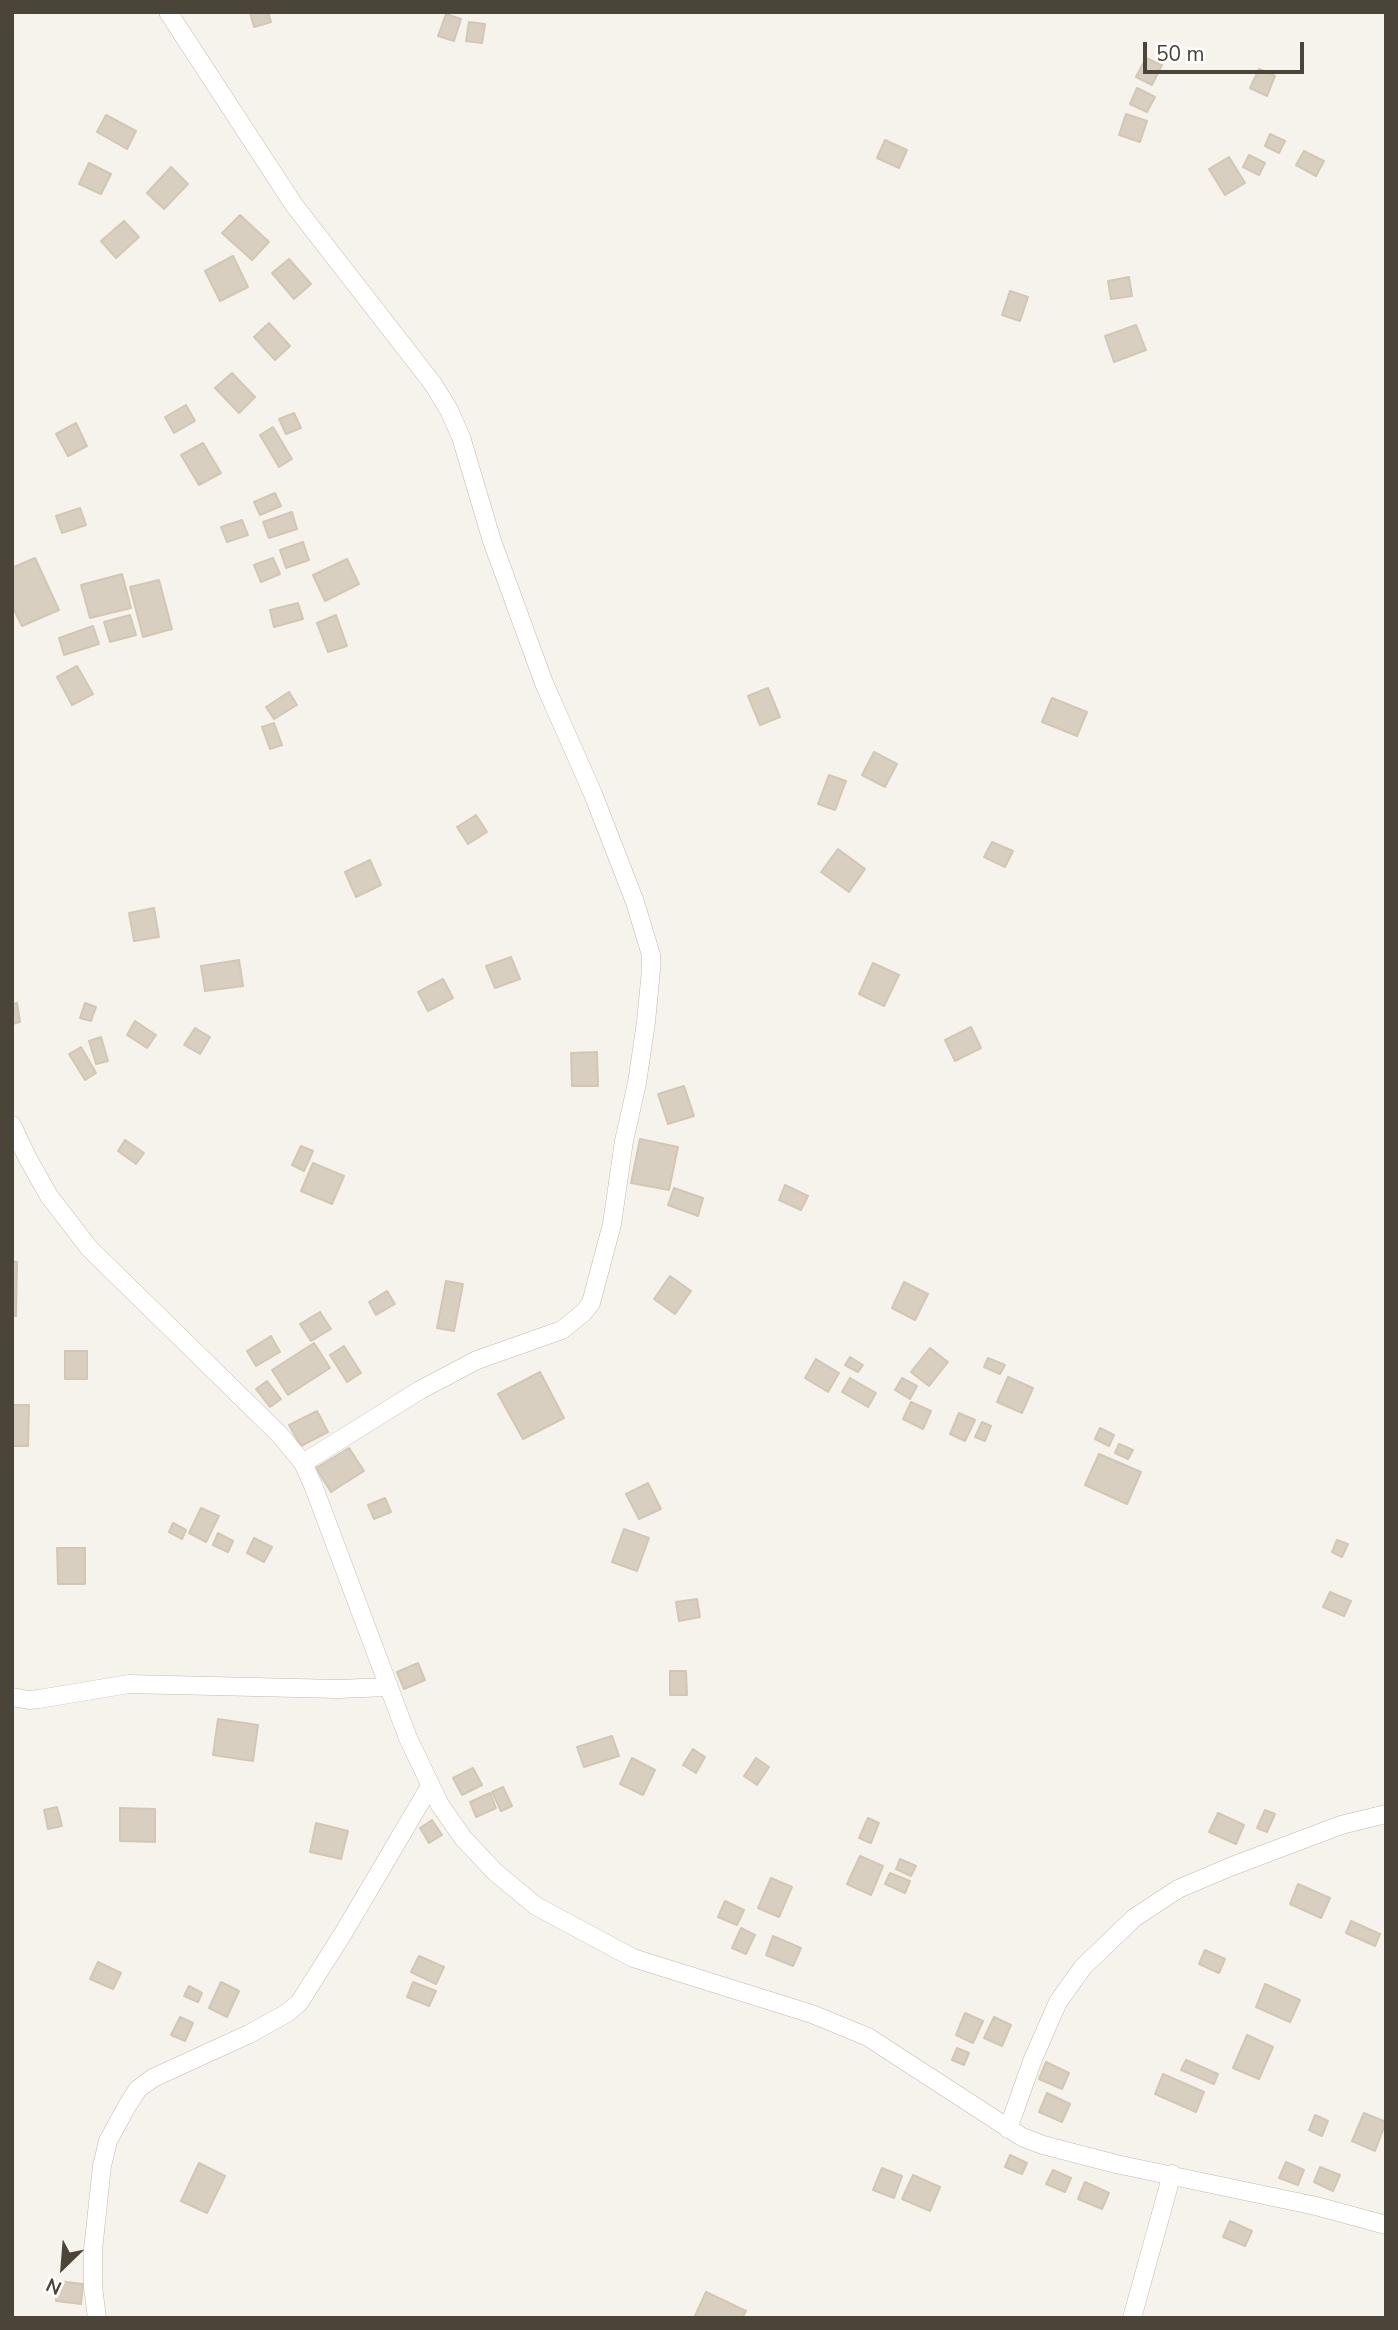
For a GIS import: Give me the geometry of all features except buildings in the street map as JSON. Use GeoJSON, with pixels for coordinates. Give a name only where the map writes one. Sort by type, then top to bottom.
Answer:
{"type":"FeatureCollection","features":[{"type":"Feature","properties":{"kind":"street"},"geometry":{"type":"LineString","coordinates":[[168,12],[294,205],[433,384],[449,410],[461,437],[492,541],[539,670],[593,794],[635,902],[651,955],[646,1022],[612,1224],[591,1303],[562,1330],[477,1360],[421,1390],[303,1464]]}},
{"type":"Feature","properties":{"kind":"street"},"geometry":{"type":"LineString","coordinates":[[12,1125],[49,1196],[89,1248],[280,1435],[303,1464],[408,1738],[440,1805],[463,1838],[495,1872],[536,1906],[633,1958],[813,2014],[868,2037],[1008,2129],[1043,2145],[1116,2164],[1316,2206],[1386,2225]]}},
{"type":"Feature","properties":{"kind":"street"},"geometry":{"type":"LineString","coordinates":[[15,1699],[39,1699],[129,1684],[338,1689],[388,1686]]}},
{"type":"Feature","properties":{"kind":"street"},"geometry":{"type":"LineString","coordinates":[[97,2318],[93,2287],[93,2250],[102,2166],[108,2141],[127,2106],[138,2089],[153,2078],[249,2034],[287,2013],[299,2003],[430,1786]]}},
{"type":"Feature","properties":{"kind":"street"},"geometry":{"type":"LineString","coordinates":[[1008,2129],[1033,2059],[1058,2003],[1083,1968],[1134,1919],[1178,1889],[1230,1867],[1341,1825],[1386,1814]]}},
{"type":"Feature","properties":{"kind":"street"},"geometry":{"type":"LineString","coordinates":[[1132,2318],[1172,2174]]}}]}
